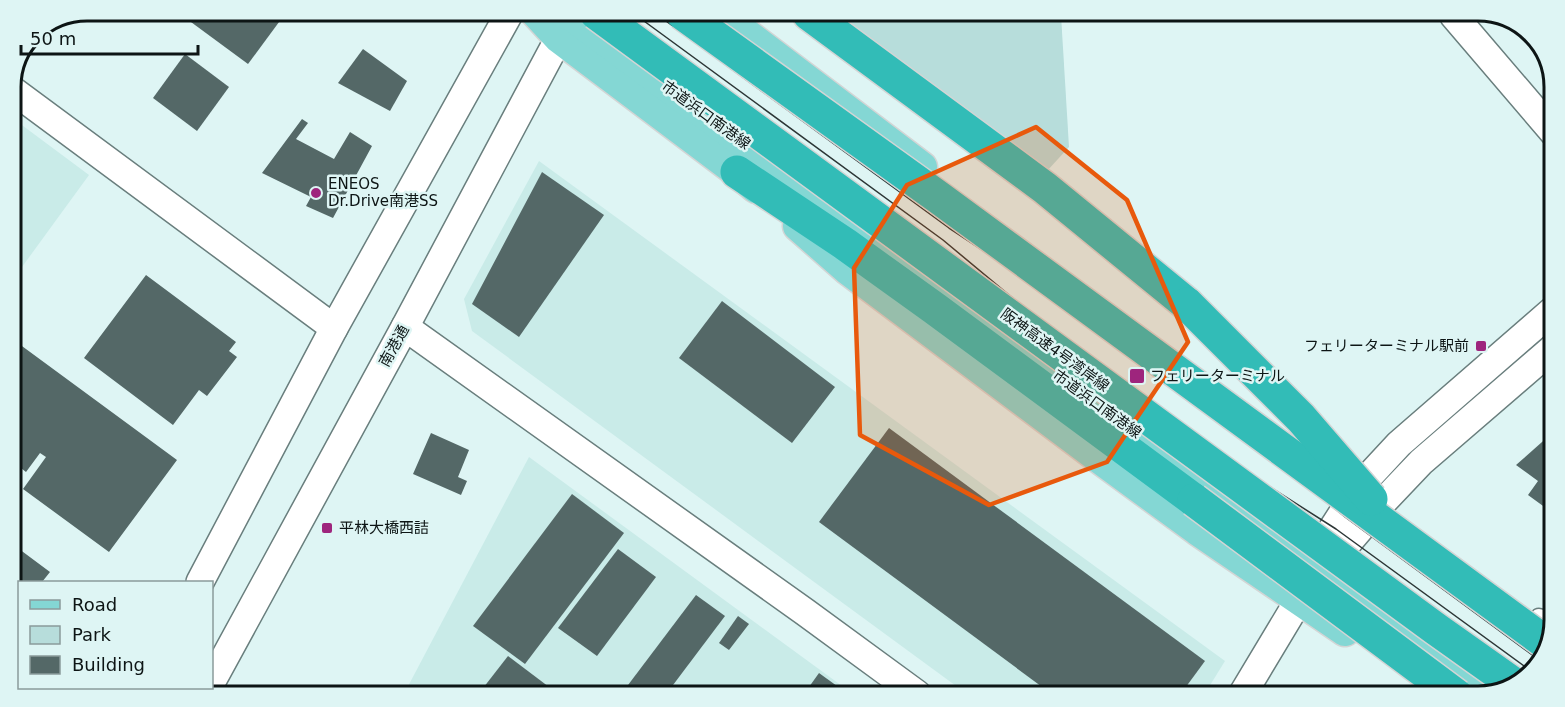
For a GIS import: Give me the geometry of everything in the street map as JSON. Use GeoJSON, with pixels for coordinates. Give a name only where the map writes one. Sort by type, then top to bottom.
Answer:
{"type":"FeatureCollection","features":[{"type":"Feature","properties":{"kind":"highway","name":"阪神高速4号湾岸線"},"geometry":{"type":"LineString","coordinates":[[576,21],[1507,679]]}},
{"type":"Feature","properties":{"kind":"highway"},"geometry":{"type":"LineString","coordinates":[[693,21],[938,197],[1411,544],[1544,625]]}},
{"type":"Feature","properties":{"kind":"highway"},"geometry":{"type":"LineString","coordinates":[[818,21],[1045,188],[1187,304],[1301,418],[1411,544]]}},
{"type":"Feature","properties":{"kind":"highway"},"geometry":{"type":"LineString","coordinates":[[737,172],[845,244],[934,308],[1444,686]]}},
{"type":"Feature","properties":{"kind":"main road","name":"市道浜口南港線"},"geometry":{"type":"LineString","coordinates":[[575,21],[737,172],[848,270],[1180,517],[1424,686]]}},
{"type":"Feature","properties":{"kind":"main road","name":"市道浜口南港線"},"geometry":{"type":"LineString","coordinates":[[576,21],[1318,565],[1473,686]]}},
{"type":"Feature","properties":{"kind":"main road"},"geometry":{"type":"LineString","coordinates":[[730,21],[1000,225],[1371,494],[1473,574],[1544,625]]}},
{"type":"Feature","properties":{"kind":"street"},"geometry":{"type":"LineString","coordinates":[[202,581],[334,328],[505,21]]}},
{"type":"Feature","properties":{"kind":"street","name":"南港通"},"geometry":{"type":"LineString","coordinates":[[213,678],[572,21]]}},
{"type":"Feature","properties":{"kind":"street"},"geometry":{"type":"LineString","coordinates":[[1458,21],[1544,121]]}},
{"type":"Feature","properties":{"kind":"street"},"geometry":{"type":"LineString","coordinates":[[21,96],[334,328]]}},
{"type":"Feature","properties":{"kind":"street"},"geometry":{"type":"LineString","coordinates":[[1248,686],[1318,565],[1371,494],[1399,444],[1544,318]]}},
{"type":"Feature","properties":{"kind":"street"},"geometry":{"type":"LineString","coordinates":[[405,327],[906,686]]}},
{"type":"Feature","properties":{"kind":"street"},"geometry":{"type":"LineString","coordinates":[[1371,494],[1421,462],[1544,356]]}},
{"type":"Feature","properties":{"kind":"highlighted area"},"geometry":{"type":"Polygon","coordinates":[[[1036,127],[1127,200],[1188,342],[1107,462],[989,505],[860,435],[854,268],[907,185],[1036,127]]]}},
{"type":"Feature","properties":{"kind":"shaded area"},"geometry":{"type":"Polygon","coordinates":[[[21,124],[89,175],[21,268],[21,124]]]}},
{"type":"Feature","properties":{"kind":"shaded area"},"geometry":{"type":"Polygon","coordinates":[[[539,161],[1225,661],[1210,686],[956,686],[472,331],[464,299],[539,161]]]}},
{"type":"Feature","properties":{"kind":"shaded area"},"geometry":{"type":"Polygon","coordinates":[[[529,457],[842,686],[408,686],[529,457]]]}},
{"type":"Feature","properties":{"kind":"green space"},"geometry":{"type":"Polygon","coordinates":[[[839,21],[1061,21],[1069,147],[1047,171],[839,21]]]}},
{"type":"Feature","properties":{"kind":"building"},"geometry":{"type":"Polygon","coordinates":[[[190,21],[280,21],[248,64],[190,21]]]}},
{"type":"Feature","properties":{"kind":"building"},"geometry":{"type":"Polygon","coordinates":[[[363,49],[407,81],[390,111],[338,83],[363,49]]]}},
{"type":"Feature","properties":{"kind":"building"},"geometry":{"type":"Polygon","coordinates":[[[185,54],[229,87],[197,131],[153,98],[185,54]]]}},
{"type":"Feature","properties":{"kind":"building"},"geometry":{"type":"Polygon","coordinates":[[[302,119],[308,123],[296,139],[334,159],[350,132],[372,146],[333,218],[306,206],[311,197],[262,173],[302,119]]]}},
{"type":"Feature","properties":{"kind":"building"},"geometry":{"type":"Polygon","coordinates":[[[542,172],[604,215],[519,337],[472,304],[542,172]]]}},
{"type":"Feature","properties":{"kind":"building"},"geometry":{"type":"Polygon","coordinates":[[[146,275],[236,342],[229,351],[237,357],[207,396],[199,390],[173,425],[84,358],[146,275]]]}},
{"type":"Feature","properties":{"kind":"building"},"geometry":{"type":"Polygon","coordinates":[[[722,301],[835,387],[792,443],[679,358],[722,301]]]}},
{"type":"Feature","properties":{"kind":"building"},"geometry":{"type":"Polygon","coordinates":[[[21,345],[177,460],[109,552],[23,489],[46,457],[40,453],[26,472],[21,468],[21,345]]]}},
{"type":"Feature","properties":{"kind":"building"},"geometry":{"type":"Polygon","coordinates":[[[889,428],[1205,661],[1187,686],[1041,686],[819,522],[889,428]]]}},
{"type":"Feature","properties":{"kind":"building"},"geometry":{"type":"Polygon","coordinates":[[[431,433],[469,450],[458,477],[467,481],[461,495],[413,474],[431,433]]]}},
{"type":"Feature","properties":{"kind":"building"},"geometry":{"type":"Polygon","coordinates":[[[1544,440],[1544,507],[1528,495],[1538,481],[1516,465],[1544,440]]]}},
{"type":"Feature","properties":{"kind":"building"},"geometry":{"type":"Polygon","coordinates":[[[572,494],[624,533],[525,664],[473,626],[572,494]]]}},
{"type":"Feature","properties":{"kind":"building"},"geometry":{"type":"Polygon","coordinates":[[[618,549],[656,577],[597,656],[558,628],[618,549]]]}},
{"type":"Feature","properties":{"kind":"building"},"geometry":{"type":"Polygon","coordinates":[[[21,550],[50,572],[43,581],[21,581],[21,550]]]}},
{"type":"Feature","properties":{"kind":"building"},"geometry":{"type":"Polygon","coordinates":[[[696,595],[725,616],[672,686],[627,686],[696,595]]]}},
{"type":"Feature","properties":{"kind":"building"},"geometry":{"type":"Polygon","coordinates":[[[738,616],[749,624],[729,650],[719,643],[738,616]]]}},
{"type":"Feature","properties":{"kind":"building"},"geometry":{"type":"Polygon","coordinates":[[[508,656],[548,686],[485,686],[508,656]]]}},
{"type":"Feature","properties":{"kind":"building"},"geometry":{"type":"Polygon","coordinates":[[[819,673],[837,686],[810,686],[819,673]]]}},
{"type":"Feature","properties":{"kind":"tram line"},"geometry":{"type":"LineString","coordinates":[[644,21],[943,240],[1021,305],[1245,471],[1336,529],[1524,666]]}},
{"type":"Feature","properties":{"kind":"tram line"},"geometry":{"type":"LineString","coordinates":[[666,21],[949,228],[1035,285],[1263,449],[1345,517],[1533,656]]}},
{"type":"Feature","properties":{"kind":"place","name":"ENEOS Dr.Drive南港SS"},"geometry":{"type":"Point","coordinates":[316,193]}},
{"type":"Feature","properties":{"kind":"place","name":"フェリーターミナル駅前"},"geometry":{"type":"Point","coordinates":[1481,346]}},
{"type":"Feature","properties":{"kind":"place","name":"フェリーターミナル"},"geometry":{"type":"Point","coordinates":[1137,376]}},
{"type":"Feature","properties":{"kind":"place","name":"平林大橋西詰"},"geometry":{"type":"Point","coordinates":[327,528]}}]}
